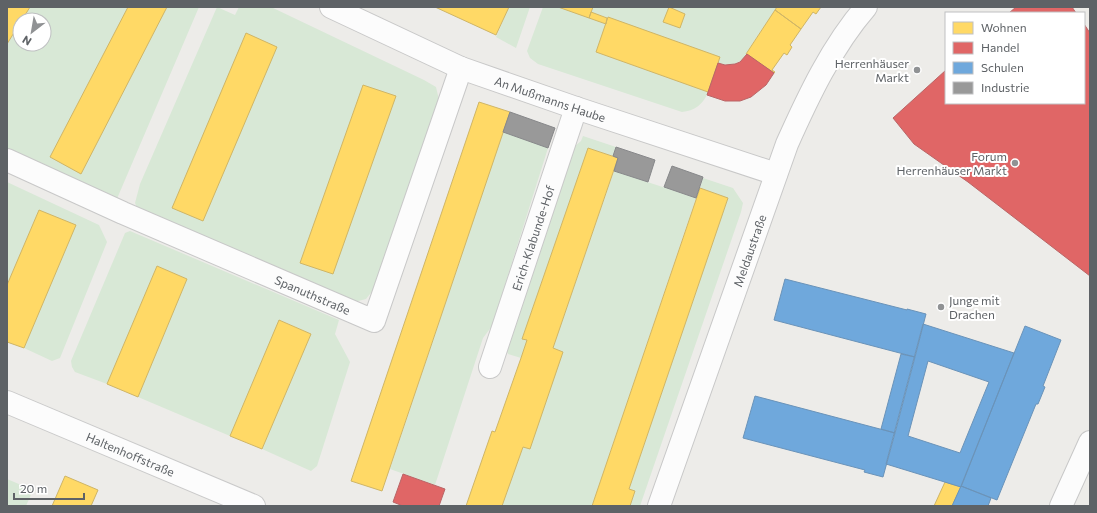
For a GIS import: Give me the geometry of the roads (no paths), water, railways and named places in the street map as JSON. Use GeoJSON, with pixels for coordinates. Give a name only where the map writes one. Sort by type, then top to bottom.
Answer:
{"type":"FeatureCollection","features":[{"type":"Feature","properties":{"kind":"street","name":"An Mußmanns Haube"},"geometry":{"type":"LineString","coordinates":[[331,7],[461,68],[576,108],[776,174]]}},
{"type":"Feature","properties":{"kind":"street","name":"Meldaustraße"},"geometry":{"type":"LineString","coordinates":[[659,506],[787,144],[808,97],[850,24],[866,7]]}},
{"type":"Feature","properties":{"kind":"street","name":"Spanuthstraße"},"geometry":{"type":"LineString","coordinates":[[7,160],[123,214],[374,321],[461,68]]}},
{"type":"Feature","properties":{"kind":"street","name":"Erich-Klabunde-Hof"},"geometry":{"type":"LineString","coordinates":[[490,367],[576,108]]}},
{"type":"Feature","properties":{"kind":"street","name":"Haltenhoffstraße"},"geometry":{"type":"LineString","coordinates":[[7,402],[254,506]]}},
{"type":"Feature","properties":{"kind":"street"},"geometry":{"type":"LineString","coordinates":[[1061,506],[1090,442]]}},
{"type":"Feature","properties":{"kind":"place","name":"Herrenhäuser Markt"},"geometry":{"type":"Point","coordinates":[917,70]}},
{"type":"Feature","properties":{"kind":"place","name":"Forum Herrenhäuser Markt"},"geometry":{"type":"Point","coordinates":[1015,163]}},
{"type":"Feature","properties":{"kind":"place","name":"Junge mit Drachen"},"geometry":{"type":"Point","coordinates":[941,307]}}]}
